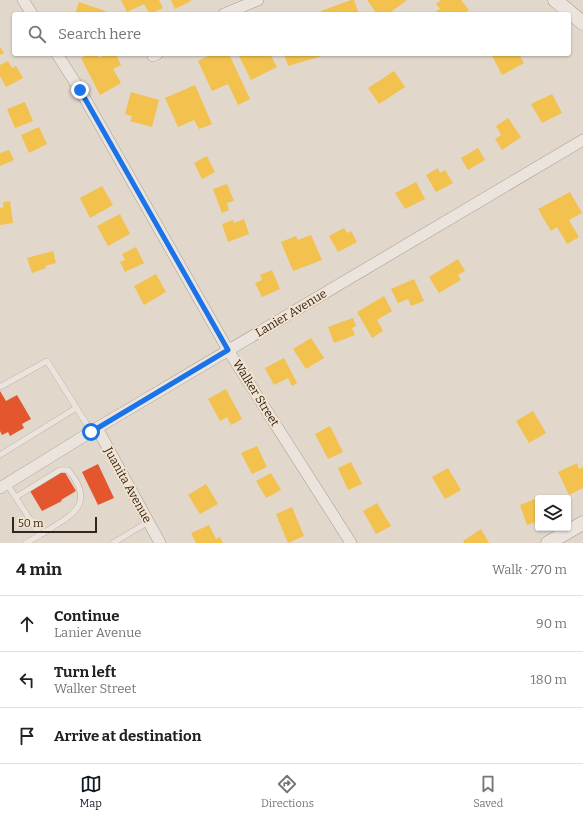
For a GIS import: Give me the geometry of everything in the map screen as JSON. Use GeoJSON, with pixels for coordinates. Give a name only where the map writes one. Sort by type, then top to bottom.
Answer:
{"type":"FeatureCollection","features":[{"type":"Feature","properties":{"kind":"street"},"geometry":{"type":"LineString","coordinates":[[24,0],[31,12]]}},
{"type":"Feature","properties":{"kind":"street"},"geometry":{"type":"LineString","coordinates":[[229,12],[258,0]]}},
{"type":"Feature","properties":{"kind":"street"},"geometry":{"type":"LineString","coordinates":[[555,0],[570,12]]}},
{"type":"Feature","properties":{"kind":"street"},"geometry":{"type":"LineString","coordinates":[[571,13],[583,23]]}},
{"type":"Feature","properties":{"kind":"street","name":"Walker Street"},"geometry":{"type":"LineString","coordinates":[[58,56],[228,350],[351,543]]}},
{"type":"Feature","properties":{"kind":"street","name":"Lanier Avenue"},"geometry":{"type":"LineString","coordinates":[[3,486],[228,350],[583,140]]}},
{"type":"Feature","properties":{"kind":"street","name":"Juanita Avenue"},"geometry":{"type":"LineString","coordinates":[[94,430],[160,543]]}},
{"type":"Feature","properties":{"kind":"street"},"geometry":{"type":"LineString","coordinates":[[548,543],[580,527]]}},
{"type":"Feature","properties":{"kind":"lane"},"geometry":{"type":"LineString","coordinates":[[0,387],[47,361],[76,408],[94,430]]}},
{"type":"Feature","properties":{"kind":"lane"},"geometry":{"type":"LineString","coordinates":[[0,455],[76,408]]}},
{"type":"Feature","properties":{"kind":"lane"},"geometry":{"type":"LineString","coordinates":[[16,497],[60,470],[68,470],[74,476],[81,492],[80,502],[75,513],[26,543]]}},
{"type":"Feature","properties":{"kind":"lane"},"geometry":{"type":"LineString","coordinates":[[3,486],[16,497],[40,535]]}},
{"type":"Feature","properties":{"kind":"lane"},"geometry":{"type":"LineString","coordinates":[[113,543],[148,522]]}},
{"type":"Feature","properties":{"kind":"building: Homes"},"geometry":{"type":"Polygon","coordinates":[[[121,0],[159,0],[163,8],[154,12],[149,12],[144,4],[127,12],[121,0]]]}},
{"type":"Feature","properties":{"kind":"building: Homes"},"geometry":{"type":"Polygon","coordinates":[[[171,0],[190,0],[191,1],[175,9],[171,0]]]}},
{"type":"Feature","properties":{"kind":"building: Homes"},"geometry":{"type":"Polygon","coordinates":[[[354,0],[358,12],[321,12],[354,0]]]}},
{"type":"Feature","properties":{"kind":"building: Homes"},"geometry":{"type":"Polygon","coordinates":[[[367,0],[407,0],[391,12],[376,12],[367,0]]]}},
{"type":"Feature","properties":{"kind":"building: Homes"},"geometry":{"type":"Polygon","coordinates":[[[441,0],[461,0],[469,10],[466,12],[437,12],[436,11],[440,9],[436,4],[441,0]]]}},
{"type":"Feature","properties":{"kind":"building: Homes"},"geometry":{"type":"Polygon","coordinates":[[[79,2],[108,12],[76,12],[79,2]]]}},
{"type":"Feature","properties":{"kind":"building: Homes"},"geometry":{"type":"Polygon","coordinates":[[[0,47],[4,53],[0,55],[0,47]]]}},
{"type":"Feature","properties":{"kind":"building: Homes"},"geometry":{"type":"Polygon","coordinates":[[[84,56],[98,56],[99,58],[102,56],[117,56],[121,65],[113,69],[121,83],[100,95],[81,58],[84,56]]]}},
{"type":"Feature","properties":{"kind":"building: Homes"},"geometry":{"type":"Polygon","coordinates":[[[208,56],[230,56],[250,99],[238,105],[228,84],[212,91],[198,61],[208,56]]]}},
{"type":"Feature","properties":{"kind":"building: Homes"},"geometry":{"type":"Polygon","coordinates":[[[239,56],[271,56],[277,67],[251,80],[239,56]]]}},
{"type":"Feature","properties":{"kind":"building: Homes"},"geometry":{"type":"Polygon","coordinates":[[[285,56],[322,56],[288,66],[285,56]]]}},
{"type":"Feature","properties":{"kind":"building: Homes"},"geometry":{"type":"Polygon","coordinates":[[[492,56],[520,56],[524,63],[502,75],[492,56]]]}},
{"type":"Feature","properties":{"kind":"building: Homes"},"geometry":{"type":"Polygon","coordinates":[[[8,61],[12,68],[16,66],[23,78],[6,87],[0,76],[0,65],[8,61]]]}},
{"type":"Feature","properties":{"kind":"building: Homes"},"geometry":{"type":"Polygon","coordinates":[[[394,71],[405,87],[379,104],[368,88],[394,71]]]}},
{"type":"Feature","properties":{"kind":"building: Homes"},"geometry":{"type":"Polygon","coordinates":[[[195,85],[212,124],[199,129],[194,120],[178,127],[165,98],[195,85]]]}},
{"type":"Feature","properties":{"kind":"building: Homes"},"geometry":{"type":"Polygon","coordinates":[[[131,92],[159,100],[152,127],[130,121],[132,116],[125,114],[131,92]]]}},
{"type":"Feature","properties":{"kind":"building: Homes"},"geometry":{"type":"Polygon","coordinates":[[[552,94],[562,113],[542,123],[531,104],[552,94]]]}},
{"type":"Feature","properties":{"kind":"building: Homes"},"geometry":{"type":"Polygon","coordinates":[[[25,102],[33,121],[15,128],[7,109],[25,102]]]}},
{"type":"Feature","properties":{"kind":"building: Homes"},"geometry":{"type":"Polygon","coordinates":[[[508,118],[521,137],[502,150],[495,139],[501,135],[496,126],[508,118]]]}},
{"type":"Feature","properties":{"kind":"building: Homes"},"geometry":{"type":"Polygon","coordinates":[[[39,127],[47,144],[29,153],[21,135],[39,127]]]}},
{"type":"Feature","properties":{"kind":"building: Homes"},"geometry":{"type":"Polygon","coordinates":[[[478,148],[485,160],[468,170],[461,158],[478,148]]]}},
{"type":"Feature","properties":{"kind":"building: Homes"},"geometry":{"type":"Polygon","coordinates":[[[9,150],[14,160],[0,166],[0,153],[9,150]]]}},
{"type":"Feature","properties":{"kind":"building: Homes"},"geometry":{"type":"Polygon","coordinates":[[[207,156],[215,172],[202,179],[194,163],[207,156]]]}},
{"type":"Feature","properties":{"kind":"building: Homes"},"geometry":{"type":"Polygon","coordinates":[[[438,168],[440,173],[445,170],[453,183],[436,192],[426,175],[438,168]]]}},
{"type":"Feature","properties":{"kind":"building: Homes"},"geometry":{"type":"Polygon","coordinates":[[[416,182],[425,199],[405,209],[395,193],[416,182]]]}},
{"type":"Feature","properties":{"kind":"building: Homes"},"geometry":{"type":"Polygon","coordinates":[[[227,184],[234,201],[227,203],[229,210],[222,213],[213,189],[227,184]]]}},
{"type":"Feature","properties":{"kind":"building: Homes"},"geometry":{"type":"Polygon","coordinates":[[[102,186],[113,205],[90,218],[80,198],[102,186]]]}},
{"type":"Feature","properties":{"kind":"building: Homes"},"geometry":{"type":"Polygon","coordinates":[[[570,192],[582,213],[569,220],[579,237],[567,244],[557,227],[551,231],[538,209],[570,192]]]}},
{"type":"Feature","properties":{"kind":"building: Homes"},"geometry":{"type":"Polygon","coordinates":[[[10,201],[13,223],[0,225],[0,208],[4,207],[3,202],[10,201]]]}},
{"type":"Feature","properties":{"kind":"building: Homes"},"geometry":{"type":"Polygon","coordinates":[[[120,214],[130,234],[108,246],[97,226],[120,214]]]}},
{"type":"Feature","properties":{"kind":"building: Homes"},"geometry":{"type":"Polygon","coordinates":[[[244,219],[249,234],[228,242],[222,224],[233,220],[234,223],[244,219]]]}},
{"type":"Feature","properties":{"kind":"building: Homes"},"geometry":{"type":"Polygon","coordinates":[[[344,228],[347,233],[351,231],[357,242],[338,252],[329,236],[344,228]]]}},
{"type":"Feature","properties":{"kind":"building: Homes"},"geometry":{"type":"Polygon","coordinates":[[[311,235],[322,260],[293,271],[281,242],[296,236],[298,240],[311,235]]]}},
{"type":"Feature","properties":{"kind":"building: Homes"},"geometry":{"type":"Polygon","coordinates":[[[136,247],[144,263],[125,272],[120,262],[125,260],[122,254],[136,247]]]}},
{"type":"Feature","properties":{"kind":"building: Homes"},"geometry":{"type":"Polygon","coordinates":[[[53,251],[56,263],[45,266],[46,268],[32,273],[27,258],[53,251]]]}},
{"type":"Feature","properties":{"kind":"building: Homes"},"geometry":{"type":"Polygon","coordinates":[[[458,259],[465,271],[458,275],[461,280],[439,293],[429,277],[458,259]]]}},
{"type":"Feature","properties":{"kind":"building: Homes"},"geometry":{"type":"Polygon","coordinates":[[[272,270],[280,289],[262,297],[255,283],[262,280],[260,275],[272,270]]]}},
{"type":"Feature","properties":{"kind":"building: Homes"},"geometry":{"type":"Polygon","coordinates":[[[156,274],[166,292],[144,305],[134,286],[156,274]]]}},
{"type":"Feature","properties":{"kind":"building: Homes"},"geometry":{"type":"Polygon","coordinates":[[[414,279],[424,301],[411,306],[408,299],[398,303],[391,289],[414,279]]]}},
{"type":"Feature","properties":{"kind":"building: Homes"},"geometry":{"type":"Polygon","coordinates":[[[384,296],[392,311],[377,320],[383,331],[372,338],[357,312],[384,296]]]}},
{"type":"Feature","properties":{"kind":"building: Homes"},"geometry":{"type":"Polygon","coordinates":[[[353,318],[356,326],[352,328],[355,335],[334,343],[328,327],[353,318]]]}},
{"type":"Feature","properties":{"kind":"building: Homes"},"geometry":{"type":"Polygon","coordinates":[[[311,338],[324,358],[306,369],[293,349],[311,338]]]}},
{"type":"Feature","properties":{"kind":"building: Homes"},"geometry":{"type":"Polygon","coordinates":[[[284,358],[297,383],[292,386],[288,378],[274,385],[265,368],[284,358]]]}},
{"type":"Feature","properties":{"kind":"building: Homes"},"geometry":{"type":"Polygon","coordinates":[[[226,389],[242,419],[231,425],[227,417],[220,421],[208,399],[226,389]]]}},
{"type":"Feature","properties":{"kind":"building: Homes"},"geometry":{"type":"Polygon","coordinates":[[[533,411],[546,433],[529,443],[516,421],[533,411]]]}},
{"type":"Feature","properties":{"kind":"building: Homes"},"geometry":{"type":"Polygon","coordinates":[[[330,426],[343,452],[328,459],[315,434],[330,426]]]}},
{"type":"Feature","properties":{"kind":"building: Homes"},"geometry":{"type":"Polygon","coordinates":[[[257,446],[267,467],[252,474],[241,453],[257,446]]]}},
{"type":"Feature","properties":{"kind":"building: Homes"},"geometry":{"type":"Polygon","coordinates":[[[351,462],[362,484],[348,490],[338,468],[351,462]]]}},
{"type":"Feature","properties":{"kind":"building: Homes"},"geometry":{"type":"Polygon","coordinates":[[[577,463],[579,469],[583,467],[583,488],[569,495],[558,472],[577,463]]]}},
{"type":"Feature","properties":{"kind":"building: Homes"},"geometry":{"type":"Polygon","coordinates":[[[448,468],[461,490],[445,499],[432,477],[448,468]]]}},
{"type":"Feature","properties":{"kind":"building: Homes"},"geometry":{"type":"Polygon","coordinates":[[[271,473],[281,490],[266,498],[256,481],[271,473]]]}},
{"type":"Feature","properties":{"kind":"building: Homes"},"geometry":{"type":"Polygon","coordinates":[[[206,484],[218,504],[200,514],[188,495],[206,484]]]}},
{"type":"Feature","properties":{"kind":"building: Homes"},"geometry":{"type":"Polygon","coordinates":[[[535,499],[535,522],[527,525],[520,505],[535,499]]]}},
{"type":"Feature","properties":{"kind":"building: Homes"},"geometry":{"type":"Polygon","coordinates":[[[377,503],[391,526],[376,534],[363,511],[377,503]]]}},
{"type":"Feature","properties":{"kind":"building: Homes"},"geometry":{"type":"Polygon","coordinates":[[[292,507],[304,536],[288,543],[276,514],[292,507]]]}},
{"type":"Feature","properties":{"kind":"building: Homes"},"geometry":{"type":"Polygon","coordinates":[[[209,525],[216,539],[220,537],[223,543],[196,543],[191,533],[209,525]]]}},
{"type":"Feature","properties":{"kind":"building: Homes"},"geometry":{"type":"Polygon","coordinates":[[[481,529],[489,543],[464,543],[463,541],[481,529]]]}},
{"type":"Feature","properties":{"kind":"building: Shops"},"geometry":{"type":"Polygon","coordinates":[[[0,391],[6,401],[17,395],[31,419],[22,424],[24,428],[10,436],[8,432],[2,435],[0,431],[0,391]]]}},
{"type":"Feature","properties":{"kind":"building: Shops"},"geometry":{"type":"Polygon","coordinates":[[[98,464],[114,498],[98,505],[82,472],[98,464]]]}},
{"type":"Feature","properties":{"kind":"building: Shops"},"geometry":{"type":"Polygon","coordinates":[[[64,471],[76,491],[61,500],[62,501],[42,511],[30,491],[64,471]]]}},
{"type":"Feature","properties":{"kind":"route"},"geometry":{"type":"LineString","coordinates":[[80,90],[228,350],[91,432]]}}]}
